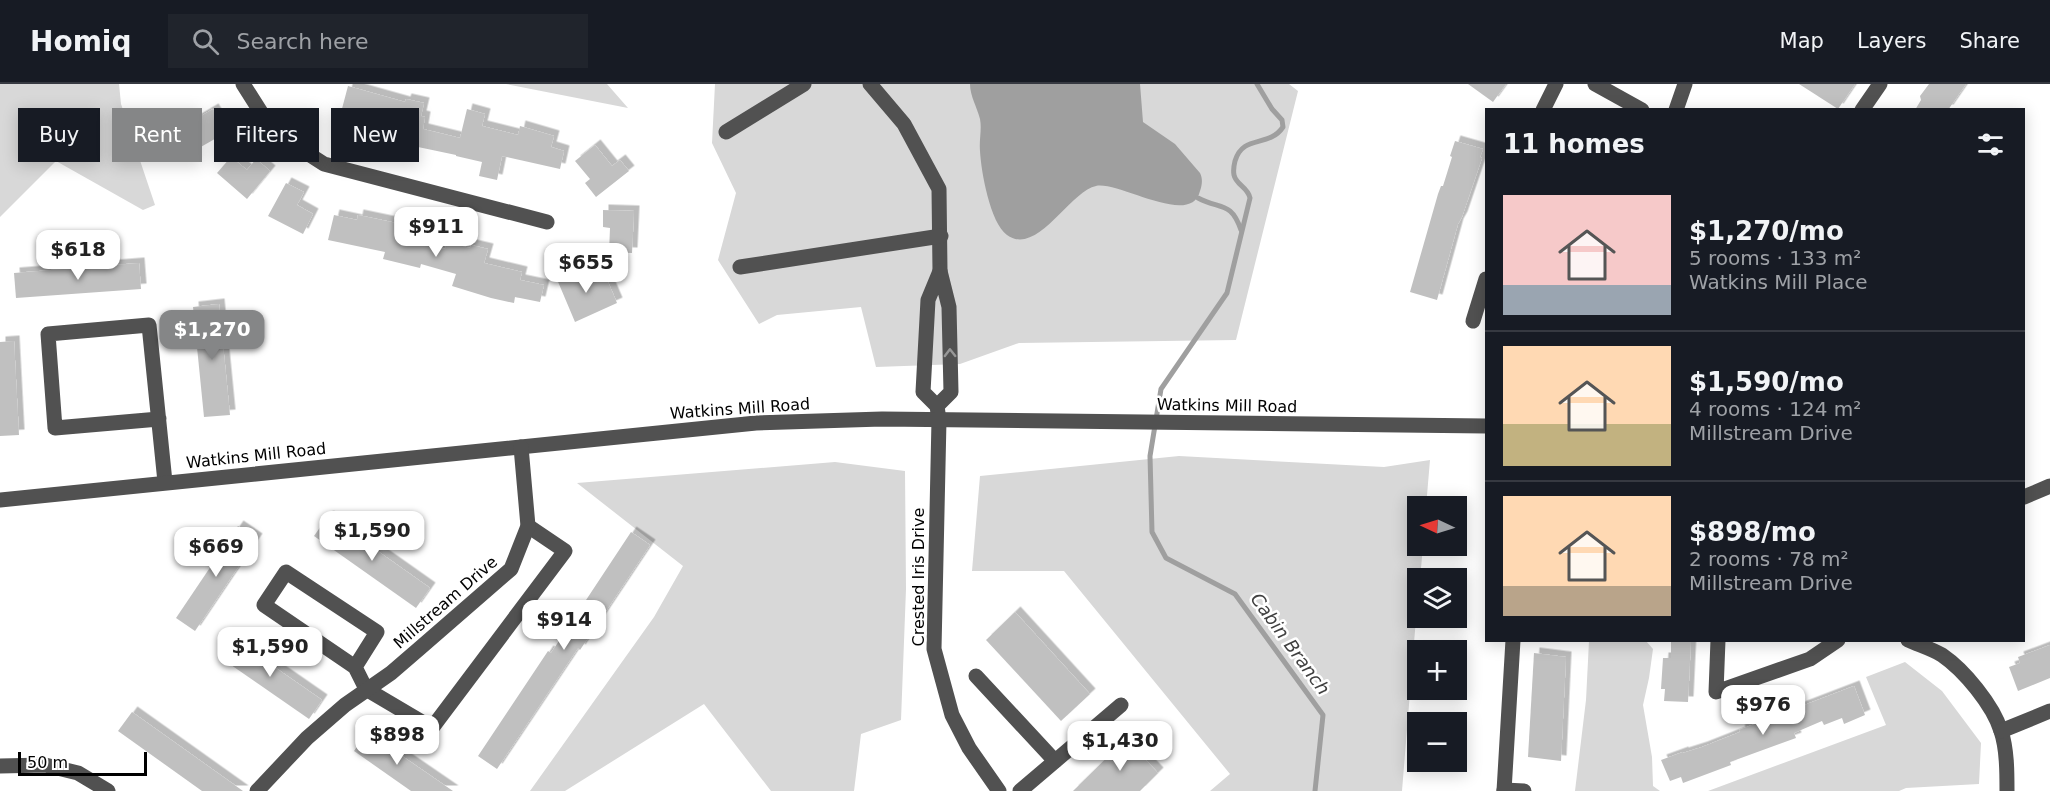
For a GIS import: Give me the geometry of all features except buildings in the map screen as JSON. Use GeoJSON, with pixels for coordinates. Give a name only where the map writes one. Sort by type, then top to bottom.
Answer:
{"type":"FeatureCollection","features":[{"type":"Feature","properties":{"kind":"street"},"geometry":{"type":"LineString","coordinates":[[243,84],[264,117],[296,146],[324,164],[548,222]]}},
{"type":"Feature","properties":{"kind":"street"},"geometry":{"type":"LineString","coordinates":[[726,132],[804,84]]}},
{"type":"Feature","properties":{"kind":"street"},"geometry":{"type":"LineString","coordinates":[[870,84],[904,124],[939,189],[940,272],[949,307],[951,392],[938,413],[923,392],[928,300],[940,272]]}},
{"type":"Feature","properties":{"kind":"street"},"geometry":{"type":"LineString","coordinates":[[1544,108],[1556,84]]}},
{"type":"Feature","properties":{"kind":"street"},"geometry":{"type":"LineString","coordinates":[[1595,84],[1638,108]]}},
{"type":"Feature","properties":{"kind":"street"},"geometry":{"type":"LineString","coordinates":[[1677,108],[1685,84]]}},
{"type":"Feature","properties":{"kind":"street"},"geometry":{"type":"LineString","coordinates":[[1863,108],[1880,84]]}},
{"type":"Feature","properties":{"kind":"street"},"geometry":{"type":"LineString","coordinates":[[740,267],[941,236]]}},
{"type":"Feature","properties":{"kind":"street"},"geometry":{"type":"LineString","coordinates":[[1473,321],[1485,282]]}},
{"type":"Feature","properties":{"kind":"street"},"geometry":{"type":"LineString","coordinates":[[159,419],[55,428],[48,334],[149,325],[159,419],[165,482]]}},
{"type":"Feature","properties":{"kind":"street","name":"Watkins Mill Road"},"geometry":{"type":"LineString","coordinates":[[0,500],[756,423],[938,413],[1111,422],[1485,426]]}},
{"type":"Feature","properties":{"kind":"street","name":"Crested Iris Drive"},"geometry":{"type":"LineString","coordinates":[[938,413],[934,649],[952,715],[969,748],[999,791]]}},
{"type":"Feature","properties":{"kind":"street","name":"Millstream Drive"},"geometry":{"type":"LineString","coordinates":[[257,791],[307,738],[366,689],[390,673],[511,569],[528,526],[521,447]]}},
{"type":"Feature","properties":{"kind":"street"},"geometry":{"type":"LineString","coordinates":[[2025,497],[2050,486]]}},
{"type":"Feature","properties":{"kind":"street"},"geometry":{"type":"LineString","coordinates":[[366,689],[432,728],[565,551],[528,526]]}},
{"type":"Feature","properties":{"kind":"street","name":"Millstream Drive"},"geometry":{"type":"LineString","coordinates":[[355,667],[377,632],[286,572],[264,605],[355,667],[366,689]]}},
{"type":"Feature","properties":{"kind":"street"},"geometry":{"type":"LineString","coordinates":[[1513,642],[1504,790],[1524,791]]}},
{"type":"Feature","properties":{"kind":"street"},"geometry":{"type":"LineString","coordinates":[[1718,642],[1716,692],[1810,659],[1835,642]]}},
{"type":"Feature","properties":{"kind":"street"},"geometry":{"type":"LineString","coordinates":[[1912,642],[1941,655],[1968,678],[1986,703],[2001,731],[2007,772],[2007,791]]}},
{"type":"Feature","properties":{"kind":"street"},"geometry":{"type":"LineString","coordinates":[[976,676],[1055,761]]}},
{"type":"Feature","properties":{"kind":"street"},"geometry":{"type":"LineString","coordinates":[[1020,791],[1121,705]]}},
{"type":"Feature","properties":{"kind":"street"},"geometry":{"type":"LineString","coordinates":[[2001,731],[2050,711]]}},
{"type":"Feature","properties":{"kind":"street"},"geometry":{"type":"LineString","coordinates":[[0,766],[45,765],[78,773],[108,791]]}},
{"type":"Feature","properties":{"kind":"shaded area"},"geometry":{"type":"Polygon","coordinates":[[[0,84],[119,84],[122,108],[112,108],[112,162],[141,162],[155,205],[143,210],[58,162],[100,162],[100,108],[18,108],[18,162],[55,162],[0,217],[0,84]]]}},
{"type":"Feature","properties":{"kind":"shaded area"},"geometry":{"type":"Polygon","coordinates":[[[506,84],[607,84],[628,108],[506,84]]]}},
{"type":"Feature","properties":{"kind":"shaded area"},"geometry":{"type":"Polygon","coordinates":[[[715,84],[1289,84],[1298,91],[1236,340],[1019,343],[960,364],[876,367],[861,307],[777,315],[759,324],[718,260],[736,193],[712,143],[715,84]]]}},
{"type":"Feature","properties":{"kind":"shaded area"},"geometry":{"type":"Polygon","coordinates":[[[970,84],[1140,84],[1143,122],[1175,144],[1200,173],[1202,182],[1200,191],[1194,201],[1183,205],[1153,200],[1107,186],[1096,186],[1086,190],[1053,221],[1030,237],[1018,239],[1007,235],[996,220],[984,183],[980,119],[970,84]]]}},
{"type":"Feature","properties":{"kind":"shaded area"},"geometry":{"type":"Polygon","coordinates":[[[1179,456],[1384,467],[1430,460],[1427,496],[1407,496],[1407,556],[1422,556],[1421,568],[1407,568],[1407,628],[1415,628],[1414,640],[1407,640],[1407,700],[1409,700],[1402,791],[1210,791],[1230,774],[1064,571],[972,571],[980,476],[1179,456]]]}},
{"type":"Feature","properties":{"kind":"shaded area"},"geometry":{"type":"Polygon","coordinates":[[[835,462],[905,471],[906,589],[901,720],[861,734],[854,791],[771,791],[704,704],[565,791],[530,791],[654,617],[683,566],[577,483],[835,462]]]}},
{"type":"Feature","properties":{"kind":"shaded area"},"geometry":{"type":"Polygon","coordinates":[[[1589,642],[1647,642],[1653,649],[1643,705],[1652,757],[1653,786],[1660,791],[1575,791],[1586,700],[1589,642]]]}},
{"type":"Feature","properties":{"kind":"shaded area"},"geometry":{"type":"Polygon","coordinates":[[[1905,662],[1942,691],[1981,743],[1979,784],[1906,788],[1899,791],[1708,791],[1886,725],[1866,677],[1905,662]]]}},
{"type":"Feature","properties":{"kind":"waterway","name":"Cabin Branch"},"geometry":{"type":"LineString","coordinates":[[1257,84],[1272,109],[1282,120],[1283,127],[1271,137],[1244,147],[1239,153],[1234,175],[1250,198],[1227,293],[1161,389],[1150,456],[1152,532],[1166,558],[1235,594],[1323,715],[1315,791]]}},
{"type":"Feature","properties":{"kind":"waterway"},"geometry":{"type":"LineString","coordinates":[[1198,198],[1229,210],[1241,230]]}}]}
